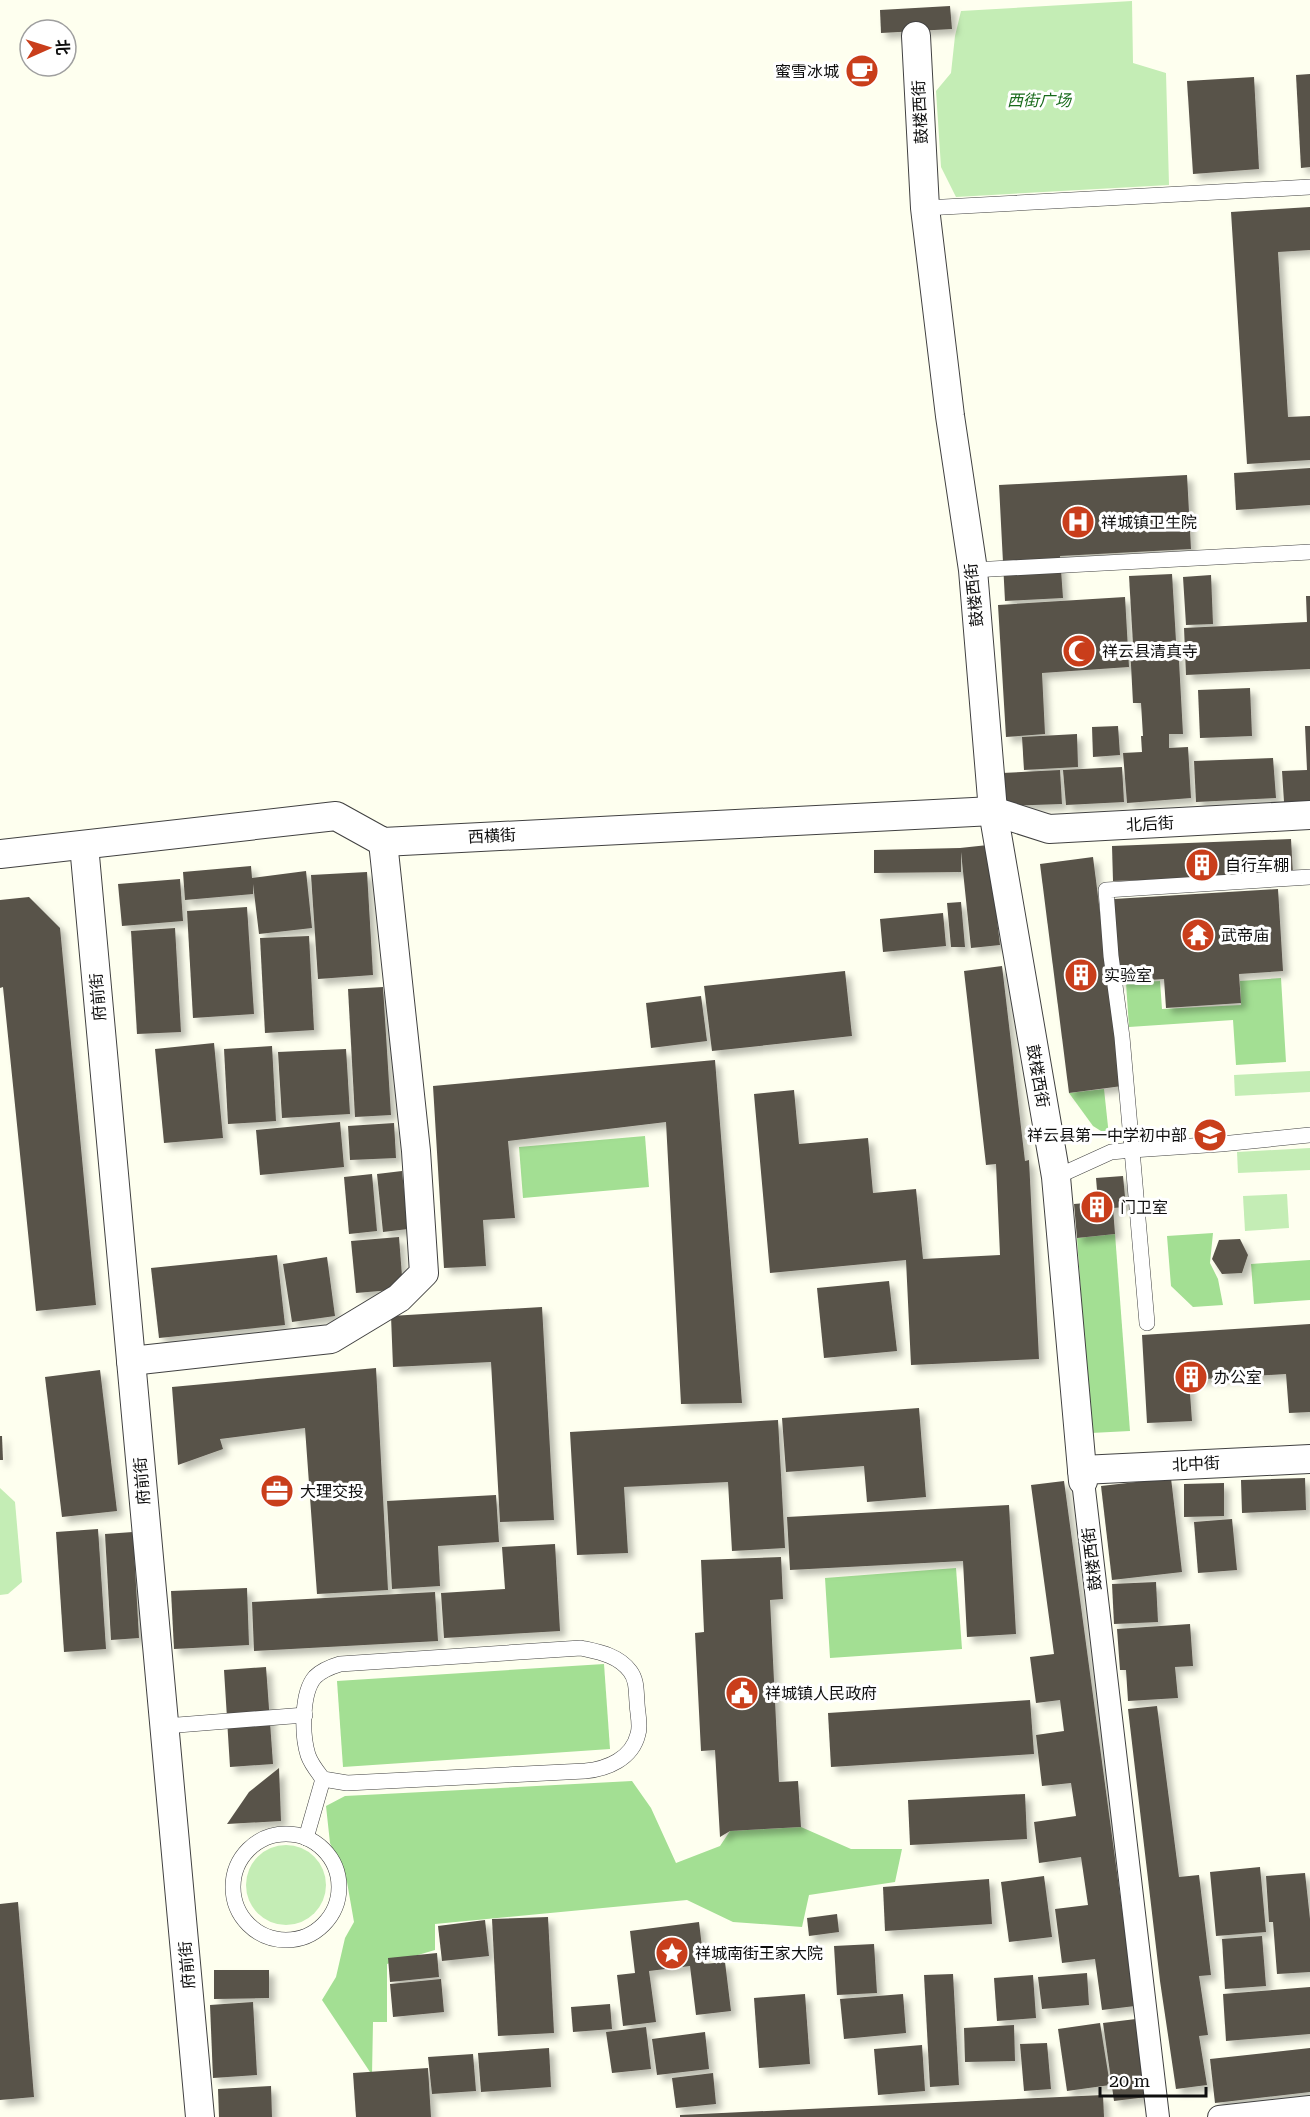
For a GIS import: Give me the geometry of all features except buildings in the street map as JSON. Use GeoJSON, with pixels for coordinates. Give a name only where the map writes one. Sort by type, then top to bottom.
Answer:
{"type":"FeatureCollection","features":[{"type":"Feature","properties":{"kind":"street","name":"鼓楼西街"},"geometry":{"type":"LineString","coordinates":[[916,36],[925,208],[950,416],[973,570],[993,811],[1056,1177],[1082,1476],[1158,2117]]}},
{"type":"Feature","properties":{"kind":"street","name":"北后街"},"geometry":{"type":"LineString","coordinates":[[993,811],[1049,829],[1310,815]]}},
{"type":"Feature","properties":{"kind":"street","name":"西横街"},"geometry":{"type":"LineString","coordinates":[[383,842],[993,811]]}},
{"type":"Feature","properties":{"kind":"street"},"geometry":{"type":"LineString","coordinates":[[0,854],[336,816],[383,842],[416,1150],[424,1273],[399,1298],[331,1339],[131,1361]]}},
{"type":"Feature","properties":{"kind":"street","name":"府前街"},"geometry":{"type":"LineString","coordinates":[[84,845],[200,2117]]}},
{"type":"Feature","properties":{"kind":"street","name":"北中街"},"geometry":{"type":"LineString","coordinates":[[1082,1476],[1310,1459]]}},
{"type":"Feature","properties":{"kind":"street"},"geometry":{"type":"LineString","coordinates":[[1219,2117],[1310,2107]]}},
{"type":"Feature","properties":{"kind":"lane"},"geometry":{"type":"LineString","coordinates":[[925,208],[1310,187]]}},
{"type":"Feature","properties":{"kind":"lane"},"geometry":{"type":"LineString","coordinates":[[973,570],[1310,552]]}},
{"type":"Feature","properties":{"kind":"lane"},"geometry":{"type":"LineString","coordinates":[[1147,1323],[1122,1037],[1106,890],[1310,877]]}},
{"type":"Feature","properties":{"kind":"lane"},"geometry":{"type":"LineString","coordinates":[[1056,1177],[1111,1152],[1310,1135]]}},
{"type":"Feature","properties":{"kind":"lane"},"geometry":{"type":"LineString","coordinates":[[581,1648],[606,1653],[622,1663],[635,1679],[639,1732],[623,1757],[601,1769],[346,1783],[323,1779],[313,1766],[308,1753],[304,1715],[306,1696],[314,1678],[325,1669],[340,1664],[581,1648]]}},
{"type":"Feature","properties":{"kind":"lane"},"geometry":{"type":"LineString","coordinates":[[165,1726],[304,1715]]}},
{"type":"Feature","properties":{"kind":"lane"},"geometry":{"type":"LineString","coordinates":[[306,1838],[323,1779]]}},
{"type":"Feature","properties":{"kind":"lane"},"geometry":{"type":"LineString","coordinates":[[289,1834],[306,1838],[321,1847],[332,1861],[338,1879],[338,1897],[332,1914],[320,1928],[305,1937],[287,1941],[269,1938],[253,1930],[241,1917],[234,1901],[232,1884],[236,1868],[244,1853],[257,1842],[272,1835],[289,1834]]}},
{"type":"Feature","properties":{"kind":"green space","name":"西街广场"},"geometry":{"type":"Polygon","coordinates":[[[1132,1],[1133,63],[1166,73],[1169,185],[956,197],[941,167],[936,91],[951,73],[955,36],[961,11],[1132,1]]]}},
{"type":"Feature","properties":{"kind":"green space"},"geometry":{"type":"Polygon","coordinates":[[[1281,978],[1286,1062],[1236,1065],[1233,1020],[1129,1027],[1126,983],[1160,981],[1162,1009],[1241,1005],[1240,981],[1281,978]]]}},
{"type":"Feature","properties":{"kind":"green space"},"geometry":{"type":"Polygon","coordinates":[[[1310,1071],[1310,1092],[1235,1096],[1234,1075],[1310,1071]]]}},
{"type":"Feature","properties":{"kind":"green space"},"geometry":{"type":"Polygon","coordinates":[[[1104,1089],[1109,1136],[1093,1126],[1069,1093],[1104,1089]]]}},
{"type":"Feature","properties":{"kind":"green space"},"geometry":{"type":"Polygon","coordinates":[[[645,1136],[649,1187],[523,1198],[519,1147],[645,1136]]]}},
{"type":"Feature","properties":{"kind":"green space"},"geometry":{"type":"Polygon","coordinates":[[[1310,1148],[1310,1170],[1238,1173],[1237,1152],[1310,1148]]]}},
{"type":"Feature","properties":{"kind":"green space"},"geometry":{"type":"Polygon","coordinates":[[[1287,1194],[1289,1228],[1245,1231],[1243,1196],[1287,1194]]]}},
{"type":"Feature","properties":{"kind":"green space"},"geometry":{"type":"Polygon","coordinates":[[[1213,1233],[1210,1263],[1218,1279],[1223,1305],[1193,1307],[1171,1286],[1167,1236],[1213,1233]]]}},
{"type":"Feature","properties":{"kind":"green space"},"geometry":{"type":"Polygon","coordinates":[[[1115,1234],[1130,1431],[1091,1433],[1077,1238],[1115,1234]]]}},
{"type":"Feature","properties":{"kind":"green space"},"geometry":{"type":"Polygon","coordinates":[[[1310,1260],[1310,1300],[1254,1304],[1251,1264],[1310,1260]]]}},
{"type":"Feature","properties":{"kind":"green space"},"geometry":{"type":"Polygon","coordinates":[[[0,1488],[15,1502],[22,1582],[8,1594],[0,1595],[0,1488]]]}},
{"type":"Feature","properties":{"kind":"green space"},"geometry":{"type":"Polygon","coordinates":[[[956,1568],[962,1649],[830,1658],[825,1578],[956,1568]]]}},
{"type":"Feature","properties":{"kind":"green space"},"geometry":{"type":"Polygon","coordinates":[[[604,1664],[610,1749],[343,1767],[337,1681],[604,1664]]]}},
{"type":"Feature","properties":{"kind":"green space"},"geometry":{"type":"Polygon","coordinates":[[[632,1781],[651,1808],[676,1863],[720,1846],[730,1831],[801,1827],[851,1849],[902,1849],[895,1882],[809,1895],[802,1927],[733,1922],[687,1900],[435,1924],[435,1950],[387,1964],[387,2022],[373,2022],[372,2075],[322,2000],[336,1977],[345,1938],[354,1922],[347,1882],[330,1843],[326,1806],[345,1796],[632,1781]]]}},
{"type":"Feature","properties":{"kind":"green space"},"geometry":{"type":"Polygon","coordinates":[[[286,1845],[301,1848],[314,1857],[323,1870],[326,1885],[323,1900],[314,1913],[301,1922],[286,1925],[271,1922],[258,1913],[249,1900],[246,1885],[249,1870],[258,1857],[271,1848],[286,1845]]]}},
{"type":"Feature","properties":{"kind":"place","name":"蜜雪冰城"},"geometry":{"type":"Point","coordinates":[862,71]}},
{"type":"Feature","properties":{"kind":"place","name":"祥城镇卫生院"},"geometry":{"type":"Point","coordinates":[1078,522]}},
{"type":"Feature","properties":{"kind":"place","name":"祥云县清真寺"},"geometry":{"type":"Point","coordinates":[1079,651]}},
{"type":"Feature","properties":{"kind":"place","name":"自行车棚"},"geometry":{"type":"Point","coordinates":[1202,865]}},
{"type":"Feature","properties":{"kind":"place","name":"武帝庙"},"geometry":{"type":"Point","coordinates":[1198,935]}},
{"type":"Feature","properties":{"kind":"place","name":"实验室"},"geometry":{"type":"Point","coordinates":[1081,975]}},
{"type":"Feature","properties":{"kind":"place","name":"祥云县第一中学初中部"},"geometry":{"type":"Point","coordinates":[1210,1135]}},
{"type":"Feature","properties":{"kind":"place","name":"门卫室"},"geometry":{"type":"Point","coordinates":[1097,1207]}},
{"type":"Feature","properties":{"kind":"place","name":"办公室"},"geometry":{"type":"Point","coordinates":[1191,1377]}},
{"type":"Feature","properties":{"kind":"place","name":"大理交投"},"geometry":{"type":"Point","coordinates":[277,1491]}},
{"type":"Feature","properties":{"kind":"place","name":"祥城镇人民政府"},"geometry":{"type":"Point","coordinates":[742,1693]}},
{"type":"Feature","properties":{"kind":"place","name":"祥城南街王家大院"},"geometry":{"type":"Point","coordinates":[672,1953]}}]}
